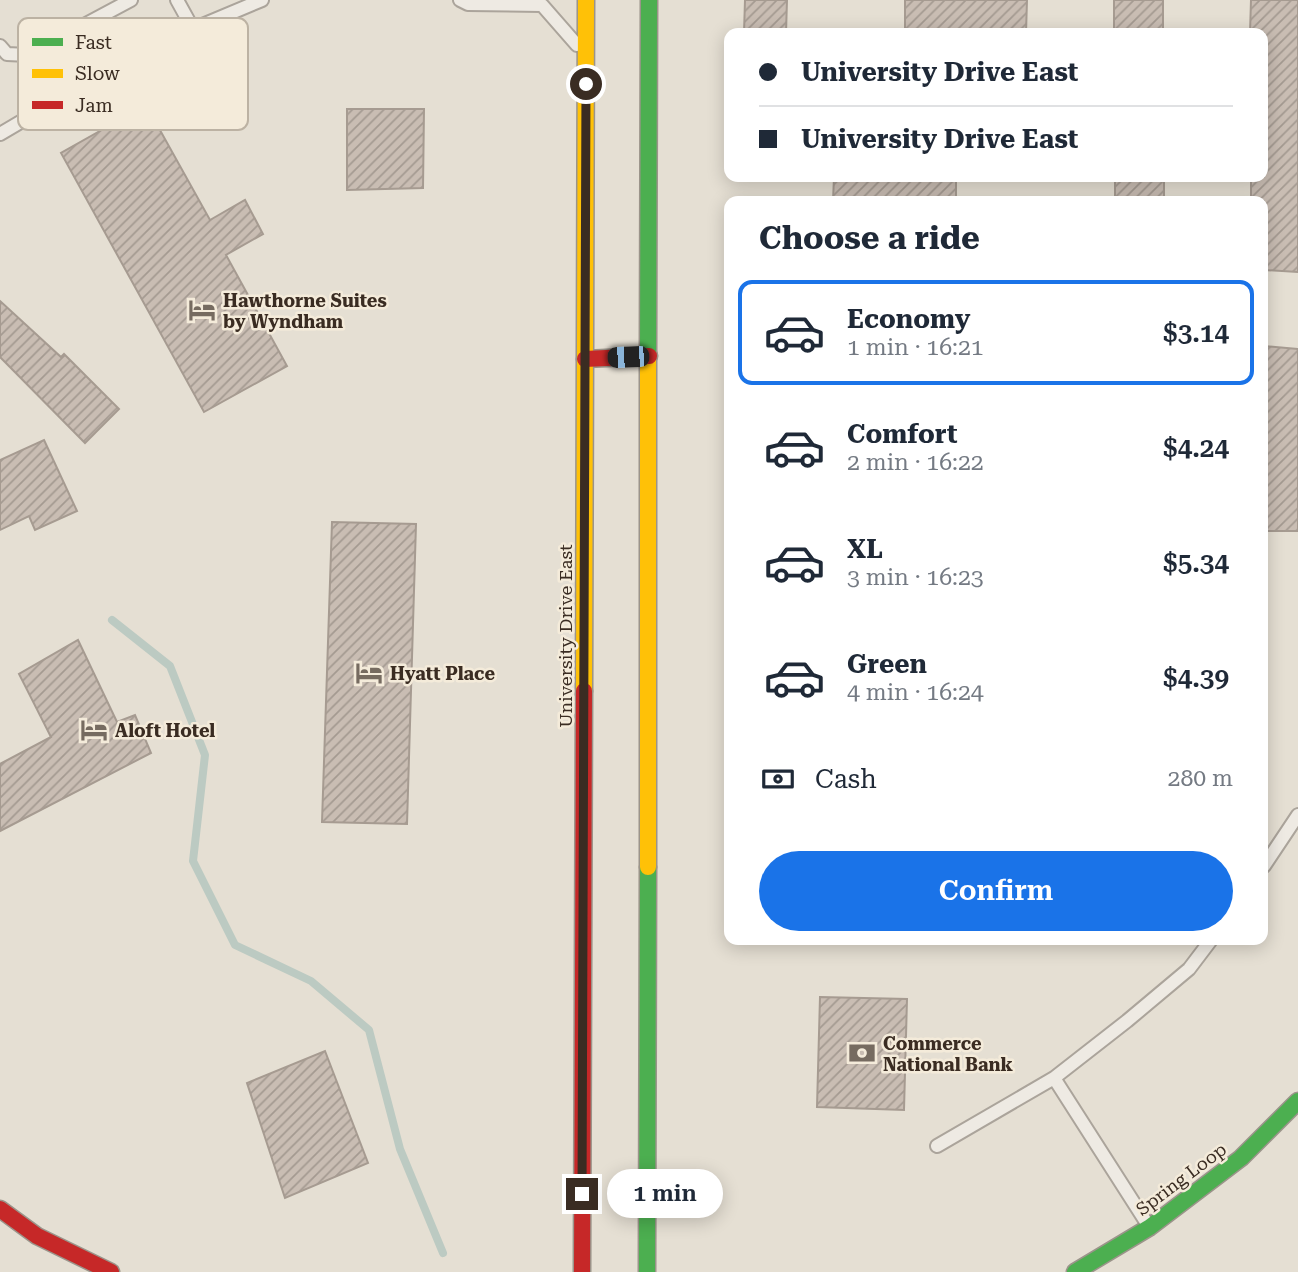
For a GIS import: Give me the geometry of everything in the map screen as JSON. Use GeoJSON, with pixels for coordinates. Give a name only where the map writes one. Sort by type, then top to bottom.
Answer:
{"type":"FeatureCollection","features":[{"type":"Feature","properties":{"kind":"main road","name":"University Drive East"},"geometry":{"type":"LineString","coordinates":[[582,1272],[586,0]]}},
{"type":"Feature","properties":{"kind":"main road"},"geometry":{"type":"LineString","coordinates":[[647,1272],[649,0]]}},
{"type":"Feature","properties":{"kind":"main road"},"geometry":{"type":"LineString","coordinates":[[585,359],[649,356]]}},
{"type":"Feature","properties":{"kind":"main road","name":"Spring Loop"},"geometry":{"type":"LineString","coordinates":[[1075,1272],[1150,1227],[1241,1158],[1298,1101]]}},
{"type":"Feature","properties":{"kind":"main road"},"geometry":{"type":"LineString","coordinates":[[0,1209],[37,1236],[111,1272]]}},
{"type":"Feature","properties":{"kind":"lane"},"geometry":{"type":"LineString","coordinates":[[97,18],[131,0]]}},
{"type":"Feature","properties":{"kind":"lane"},"geometry":{"type":"LineString","coordinates":[[177,0],[187,18]]}},
{"type":"Feature","properties":{"kind":"lane"},"geometry":{"type":"LineString","coordinates":[[219,18],[262,0]]}},
{"type":"Feature","properties":{"kind":"lane"},"geometry":{"type":"LineString","coordinates":[[460,0],[468,4],[542,5],[586,56]]}},
{"type":"Feature","properties":{"kind":"lane"},"geometry":{"type":"LineString","coordinates":[[0,46],[7,54],[18,55]]}},
{"type":"Feature","properties":{"kind":"lane"},"geometry":{"type":"LineString","coordinates":[[0,134],[18,123]]}},
{"type":"Feature","properties":{"kind":"lane"},"geometry":{"type":"LineString","coordinates":[[1268,860],[1298,815]]}},
{"type":"Feature","properties":{"kind":"lane"},"geometry":{"type":"LineString","coordinates":[[936,1146],[1054,1077],[1189,969],[1207,945]]}},
{"type":"Feature","properties":{"kind":"lane"},"geometry":{"type":"LineString","coordinates":[[1054,1077],[1150,1227]]}},
{"type":"Feature","properties":{"kind":"building"},"geometry":{"type":"Polygon","coordinates":[[[745,0],[787,0],[786,28],[744,28],[745,0]]]}},
{"type":"Feature","properties":{"kind":"building"},"geometry":{"type":"Polygon","coordinates":[[[905,0],[1027,0],[1026,28],[905,28],[905,0]]]}},
{"type":"Feature","properties":{"kind":"building"},"geometry":{"type":"Polygon","coordinates":[[[1114,0],[1163,0],[1163,28],[1114,28],[1114,0]]]}},
{"type":"Feature","properties":{"kind":"building"},"geometry":{"type":"Polygon","coordinates":[[[1251,0],[1298,0],[1298,272],[1268,270],[1268,196],[1251,196],[1251,182],[1268,182],[1268,28],[1250,28],[1251,0]]]}},
{"type":"Feature","properties":{"kind":"building"},"geometry":{"type":"Polygon","coordinates":[[[347,109],[424,109],[423,188],[347,190],[347,109]]]}},
{"type":"Feature","properties":{"kind":"building","name":"Hawthorne Suites by Wyndham"},"geometry":{"type":"Polygon","coordinates":[[[102,130],[160,130],[210,220],[245,200],[263,234],[226,255],[287,366],[204,412],[61,153],[102,130]]]}},
{"type":"Feature","properties":{"kind":"building"},"geometry":{"type":"Polygon","coordinates":[[[834,182],[956,182],[956,196],[833,196],[834,182]]]}},
{"type":"Feature","properties":{"kind":"building"},"geometry":{"type":"Polygon","coordinates":[[[1115,182],[1164,182],[1164,196],[1115,196],[1115,182]]]}},
{"type":"Feature","properties":{"kind":"building"},"geometry":{"type":"Polygon","coordinates":[[[0,301],[61,357],[64,354],[119,409],[85,443],[0,357],[0,301]]]}},
{"type":"Feature","properties":{"kind":"building"},"geometry":{"type":"Polygon","coordinates":[[[1268,346],[1298,349],[1298,531],[1268,531],[1268,346]]]}},
{"type":"Feature","properties":{"kind":"building"},"geometry":{"type":"Polygon","coordinates":[[[44,440],[77,511],[35,530],[29,516],[0,530],[0,460],[44,440]]]}},
{"type":"Feature","properties":{"kind":"building","name":"Hyatt Place"},"geometry":{"type":"Polygon","coordinates":[[[332,522],[416,524],[407,824],[322,822],[332,522]]]}},
{"type":"Feature","properties":{"kind":"building","name":"Aloft Hotel"},"geometry":{"type":"Polygon","coordinates":[[[78,640],[117,722],[135,715],[151,753],[0,831],[0,764],[51,737],[19,674],[78,640]]]}},
{"type":"Feature","properties":{"kind":"building","name":"Commerce National Bank"},"geometry":{"type":"Polygon","coordinates":[[[820,997],[907,999],[904,1110],[817,1107],[820,997]]]}},
{"type":"Feature","properties":{"kind":"building"},"geometry":{"type":"Polygon","coordinates":[[[325,1051],[368,1163],[285,1198],[247,1083],[325,1051]]]}},
{"type":"Feature","properties":{"kind":"waterway"},"geometry":{"type":"LineString","coordinates":[[112,620],[170,666],[205,755],[193,861],[235,945],[311,981],[369,1030],[400,1149],[443,1253]]}},
{"type":"Feature","properties":{"kind":"traffic: fast"},"geometry":{"type":"LineString","coordinates":[[648,357],[649,0]]}},
{"type":"Feature","properties":{"kind":"traffic: fast"},"geometry":{"type":"LineString","coordinates":[[647,1272],[648,867]]}},
{"type":"Feature","properties":{"kind":"traffic: fast"},"geometry":{"type":"LineString","coordinates":[[1075,1272],[1150,1227],[1241,1158],[1298,1101]]}},
{"type":"Feature","properties":{"kind":"traffic: slow"},"geometry":{"type":"LineString","coordinates":[[584,691],[586,0]]}},
{"type":"Feature","properties":{"kind":"traffic: slow"},"geometry":{"type":"LineString","coordinates":[[648,357],[648,867]]}},
{"type":"Feature","properties":{"kind":"traffic: jam"},"geometry":{"type":"LineString","coordinates":[[585,359],[649,356]]}},
{"type":"Feature","properties":{"kind":"traffic: jam"},"geometry":{"type":"LineString","coordinates":[[582,1272],[584,691]]}},
{"type":"Feature","properties":{"kind":"traffic: jam"},"geometry":{"type":"LineString","coordinates":[[0,1209],[37,1236],[111,1272]]}},
{"type":"Feature","properties":{"kind":"place","name":"Hawthorne Suites by Wyndham"},"geometry":{"type":"Point","coordinates":[202,310]}},
{"type":"Feature","properties":{"kind":"place","name":"Hyatt Place"},"geometry":{"type":"Point","coordinates":[369,673]}},
{"type":"Feature","properties":{"kind":"place","name":"Aloft Hotel"},"geometry":{"type":"Point","coordinates":[94,730]}},
{"type":"Feature","properties":{"kind":"place","name":"Commerce National Bank"},"geometry":{"type":"Point","coordinates":[862,1053]}},
{"type":"Feature","properties":{"kind":"route"},"geometry":{"type":"LineString","coordinates":[[582,1194],[586,84]]}}]}
